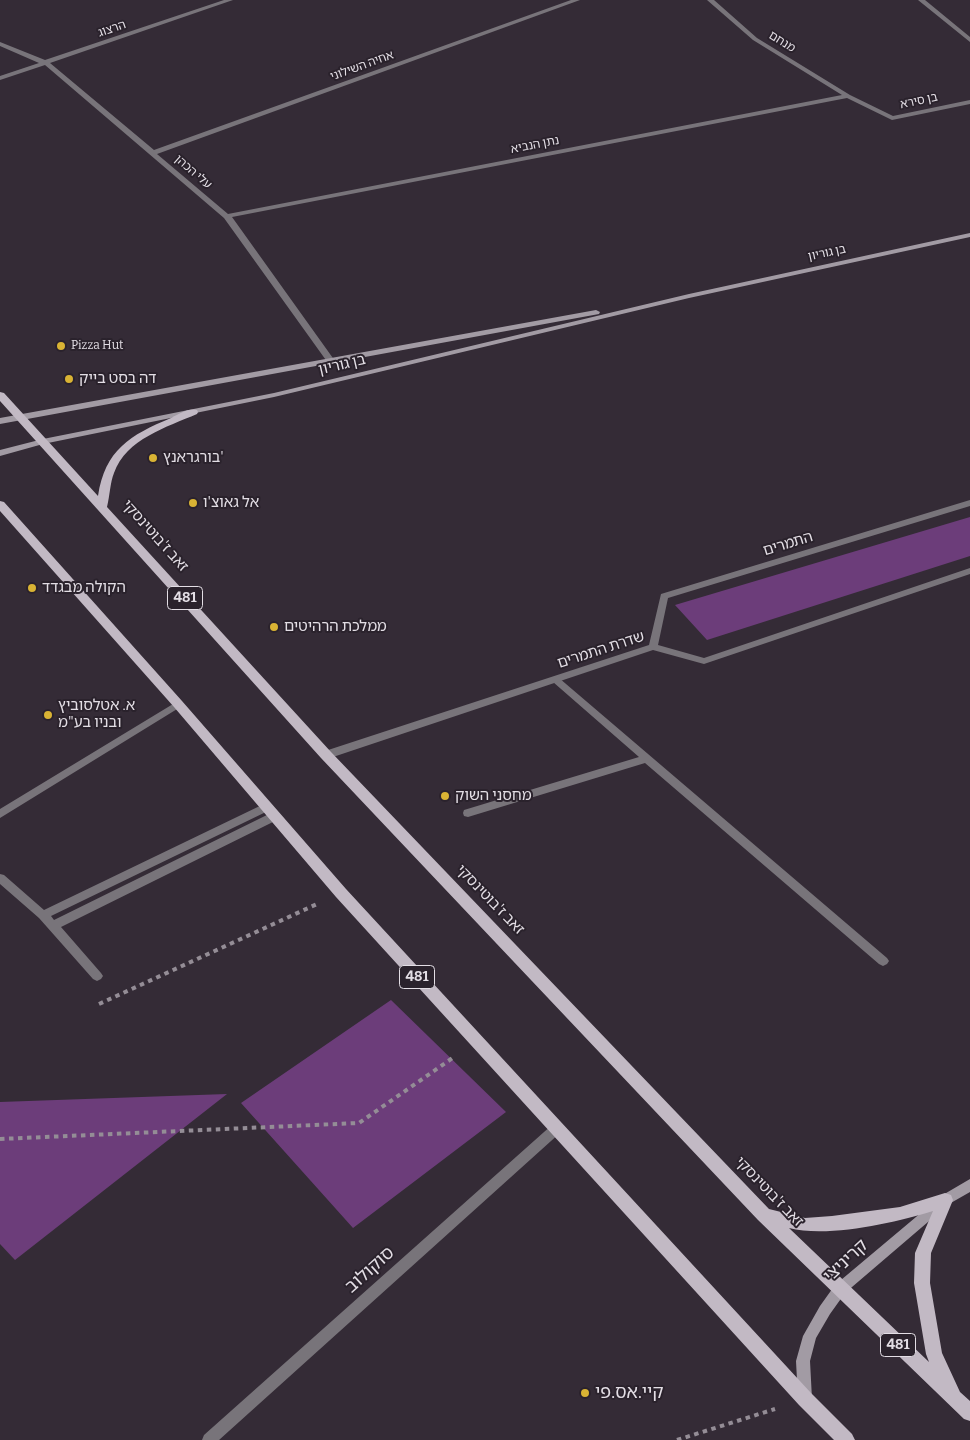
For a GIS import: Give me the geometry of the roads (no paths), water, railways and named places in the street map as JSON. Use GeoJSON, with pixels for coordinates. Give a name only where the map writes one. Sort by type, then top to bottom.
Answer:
{"type":"FeatureCollection","features":[{"type":"Feature","properties":{"kind":"main road","name":"בן גוריון"},"geometry":{"type":"LineString","coordinates":[[0,453],[43,442],[312,386],[688,296],[970,235]]}},
{"type":"Feature","properties":{"kind":"main road","name":"בן גוריון"},"geometry":{"type":"LineString","coordinates":[[0,421],[688,296]]}},
{"type":"Feature","properties":{"kind":"main road","name":"זאב ז'בוטינסקי"},"geometry":{"type":"LineString","coordinates":[[0,396],[326,754],[764,1215],[970,1413]]}},
{"type":"Feature","properties":{"kind":"main road"},"geometry":{"type":"LineString","coordinates":[[102,506],[110,469],[118,455],[128,446],[155,429],[194,412]]}},
{"type":"Feature","properties":{"kind":"main road","name":"481"},"geometry":{"type":"LineString","coordinates":[[0,504],[178,704],[342,893],[476,1042],[805,1399],[846,1440]]}},
{"type":"Feature","properties":{"kind":"main road","name":"קריניצי"},"geometry":{"type":"LineString","coordinates":[[805,1399],[802,1360],[810,1336],[840,1289],[945,1200],[970,1185]]}},
{"type":"Feature","properties":{"kind":"main road"},"geometry":{"type":"LineString","coordinates":[[764,1215],[805,1225],[832,1223],[900,1214],[945,1200]]}},
{"type":"Feature","properties":{"kind":"main road"},"geometry":{"type":"LineString","coordinates":[[945,1200],[923,1253],[922,1283],[934,1354],[956,1400]]}},
{"type":"Feature","properties":{"kind":"street","name":"הרצוג"},"geometry":{"type":"LineString","coordinates":[[0,78],[230,0]]}},
{"type":"Feature","properties":{"kind":"street","name":"אחיה השילוני"},"geometry":{"type":"LineString","coordinates":[[154,153],[577,0]]}},
{"type":"Feature","properties":{"kind":"street","name":"מנחם"},"geometry":{"type":"LineString","coordinates":[[710,0],[755,39],[848,96]]}},
{"type":"Feature","properties":{"kind":"street"},"geometry":{"type":"LineString","coordinates":[[921,0],[970,40]]}},
{"type":"Feature","properties":{"kind":"street","name":"עלי הכהן"},"geometry":{"type":"LineString","coordinates":[[0,44],[46,63],[227,216],[331,360]]}},
{"type":"Feature","properties":{"kind":"street","name":"בן סירא"},"geometry":{"type":"LineString","coordinates":[[848,96],[892,118],[970,102]]}},
{"type":"Feature","properties":{"kind":"street","name":"נתן הנביא"},"geometry":{"type":"LineString","coordinates":[[227,216],[848,96]]}},
{"type":"Feature","properties":{"kind":"street","name":"התמרים"},"geometry":{"type":"LineString","coordinates":[[653,647],[664,596],[970,503]]}},
{"type":"Feature","properties":{"kind":"street","name":"שדרת התמרים"},"geometry":{"type":"LineString","coordinates":[[326,754],[653,647],[704,661],[970,571]]}},
{"type":"Feature","properties":{"kind":"street"},"geometry":{"type":"LineString","coordinates":[[556,680],[883,961]]}},
{"type":"Feature","properties":{"kind":"street"},"geometry":{"type":"LineString","coordinates":[[0,814],[178,704]]}},
{"type":"Feature","properties":{"kind":"street"},"geometry":{"type":"LineString","coordinates":[[468,813],[648,758]]}},
{"type":"Feature","properties":{"kind":"street"},"geometry":{"type":"LineString","coordinates":[[43,915],[271,811]]}},
{"type":"Feature","properties":{"kind":"street"},"geometry":{"type":"LineString","coordinates":[[53,926],[271,811]]}},
{"type":"Feature","properties":{"kind":"street"},"geometry":{"type":"LineString","coordinates":[[0,878],[43,915],[97,976]]}},
{"type":"Feature","properties":{"kind":"street","name":"סוקולוב"},"geometry":{"type":"LineString","coordinates":[[209,1440],[557,1128]]}},
{"type":"Feature","properties":{"kind":"place","name":"Pizza Hut"},"geometry":{"type":"Point","coordinates":[61,346]}},
{"type":"Feature","properties":{"kind":"place","name":"דה בסט בייק"},"geometry":{"type":"Point","coordinates":[69,379]}},
{"type":"Feature","properties":{"kind":"place","name":"בורגראנץ'"},"geometry":{"type":"Point","coordinates":[153,458]}},
{"type":"Feature","properties":{"kind":"place","name":"אל גאוצ'ו"},"geometry":{"type":"Point","coordinates":[193,503]}},
{"type":"Feature","properties":{"kind":"place","name":"הקולה מבגדד"},"geometry":{"type":"Point","coordinates":[32,588]}},
{"type":"Feature","properties":{"kind":"place","name":"ממלכת הרהיטים"},"geometry":{"type":"Point","coordinates":[274,627]}},
{"type":"Feature","properties":{"kind":"place","name":"א. אטלסוביץ ובניו בע\"מ"},"geometry":{"type":"Point","coordinates":[48,715]}},
{"type":"Feature","properties":{"kind":"place","name":"מחסני השוק"},"geometry":{"type":"Point","coordinates":[445,796]}},
{"type":"Feature","properties":{"kind":"place","name":"קיי.אס.פי"},"geometry":{"type":"Point","coordinates":[585,1393]}}]}
